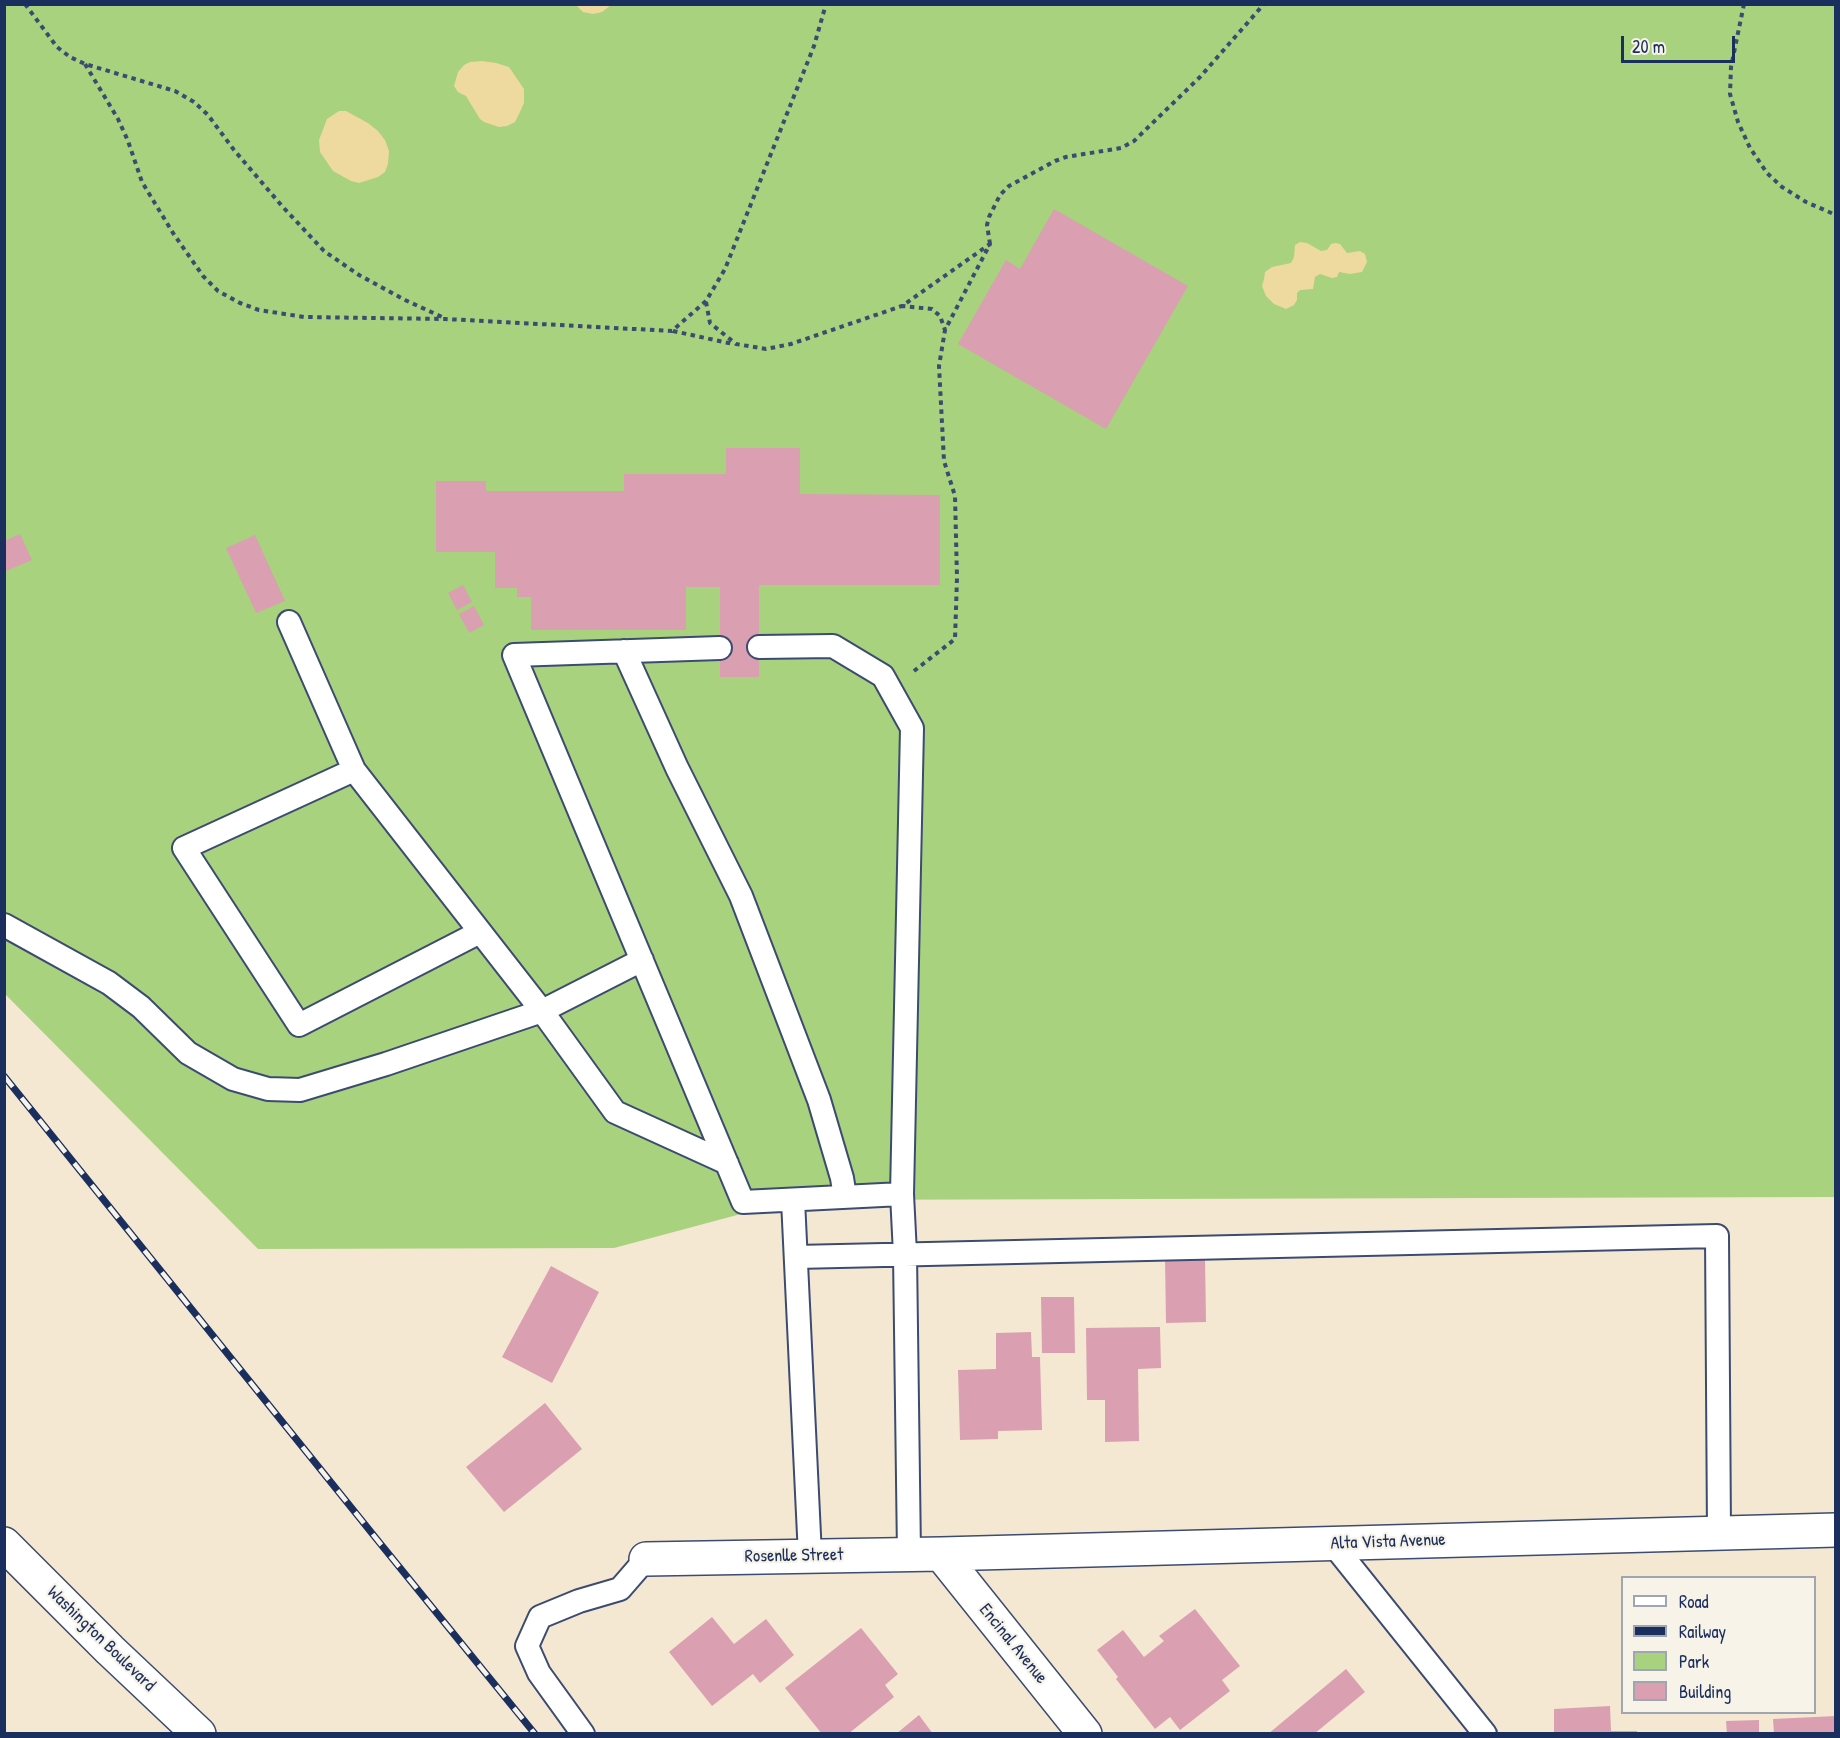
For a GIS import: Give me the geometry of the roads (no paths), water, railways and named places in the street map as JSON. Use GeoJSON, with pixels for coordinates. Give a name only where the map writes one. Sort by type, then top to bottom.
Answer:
{"type":"FeatureCollection","features":[{"type":"Feature","properties":{"kind":"street","name":"Alta Vista Avenue"},"geometry":{"type":"LineString","coordinates":[[925,1554],[1836,1530]]}},
{"type":"Feature","properties":{"kind":"street","name":"Washington Boulevard"},"geometry":{"type":"LineString","coordinates":[[4,1544],[110,1650],[199,1734]]}},
{"type":"Feature","properties":{"kind":"street","name":"Rosenlle Street"},"geometry":{"type":"LineString","coordinates":[[646,1559],[925,1554]]}},
{"type":"Feature","properties":{"kind":"street","name":"Encinal Avenue"},"geometry":{"type":"LineString","coordinates":[[925,1554],[1084,1734]]}},
{"type":"Feature","properties":{"kind":"lane"},"geometry":{"type":"LineString","coordinates":[[289,622],[354,770],[542,1011],[615,1112],[727,1163]]}},
{"type":"Feature","properties":{"kind":"lane"},"geometry":{"type":"LineString","coordinates":[[759,647],[833,646],[883,676],[912,728],[902,1194],[925,1554]]}},
{"type":"Feature","properties":{"kind":"lane"},"geometry":{"type":"LineString","coordinates":[[720,648],[514,655],[743,1202],[902,1194]]}},
{"type":"Feature","properties":{"kind":"lane"},"geometry":{"type":"LineString","coordinates":[[624,651],[677,768],[741,896],[819,1100],[842,1178],[845,1197]]}},
{"type":"Feature","properties":{"kind":"lane"},"geometry":{"type":"LineString","coordinates":[[354,770],[184,848],[299,1025],[480,932]]}},
{"type":"Feature","properties":{"kind":"lane"},"geometry":{"type":"LineString","coordinates":[[4,925],[110,983],[141,1007],[188,1053],[233,1079],[268,1089],[300,1090],[386,1064],[542,1011],[642,960]]}},
{"type":"Feature","properties":{"kind":"lane"},"geometry":{"type":"LineString","coordinates":[[793,1200],[810,1556]]}},
{"type":"Feature","properties":{"kind":"lane"},"geometry":{"type":"LineString","coordinates":[[796,1257],[1717,1236],[1719,1533]]}},
{"type":"Feature","properties":{"kind":"lane"},"geometry":{"type":"LineString","coordinates":[[1332,1544],[1485,1734]]}},
{"type":"Feature","properties":{"kind":"lane"},"geometry":{"type":"LineString","coordinates":[[583,1734],[539,1673],[527,1646],[540,1617],[579,1601],[620,1589],[646,1559]]}},
{"type":"Feature","properties":{"kind":"railway"},"geometry":{"type":"LineString","coordinates":[[4,1076],[535,1734]]}}]}
